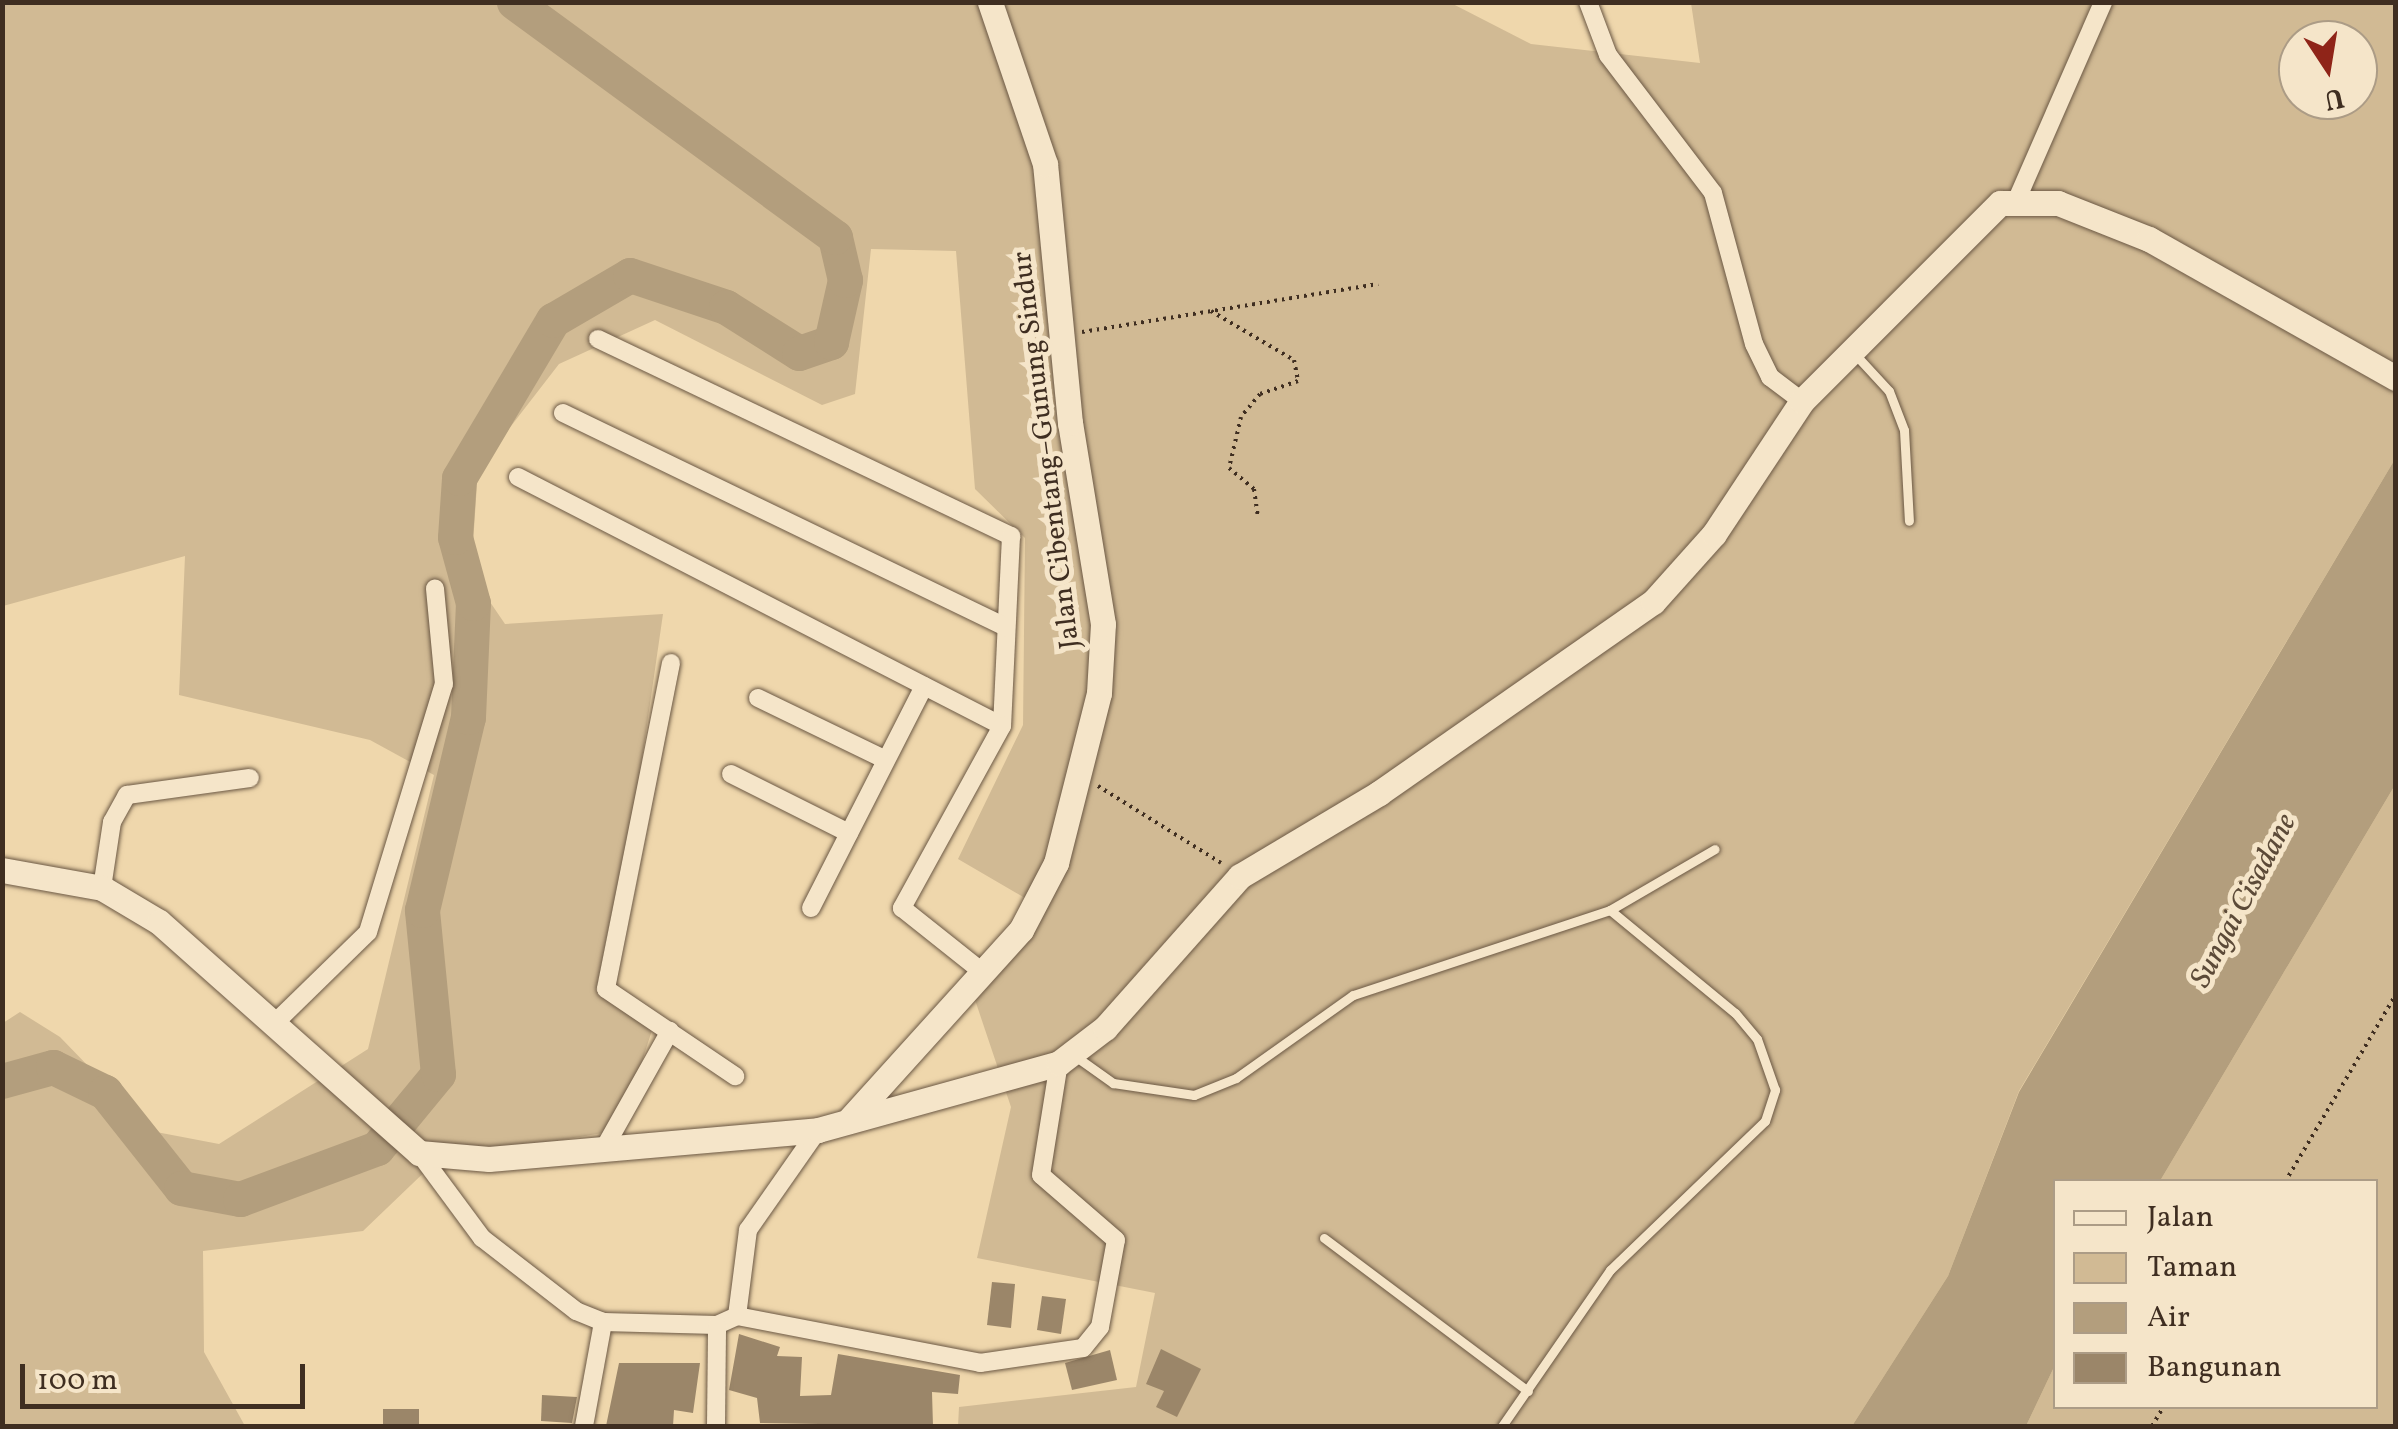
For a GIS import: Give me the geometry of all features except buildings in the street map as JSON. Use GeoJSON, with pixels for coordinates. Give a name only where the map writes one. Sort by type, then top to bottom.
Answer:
{"type":"FeatureCollection","features":[{"type":"Feature","properties":{"kind":"main road","name":"Jalan Cibentang–Gunung Sindur"},"geometry":{"type":"LineString","coordinates":[[850,1120],[985,974],[1041,896],[1080,777],[1103,624],[1044,164],[990,2]]}},
{"type":"Feature","properties":{"kind":"main road"},"geometry":{"type":"LineString","coordinates":[[2,870],[102,888],[158,922],[279,1019],[403,1138],[602,1152],[818,1130],[1066,1058],[1240,876],[1379,794],[1653,602],[1714,534],[1802,401],[1981,216],[2018,197],[2150,239],[2396,378]]}},
{"type":"Feature","properties":{"kind":"street"},"geometry":{"type":"LineString","coordinates":[[1588,2],[1608,55],[1712,194],[1754,344],[1770,377],[1802,401]]}},
{"type":"Feature","properties":{"kind":"street"},"geometry":{"type":"LineString","coordinates":[[2018,197],[2103,2]]}},
{"type":"Feature","properties":{"kind":"street"},"geometry":{"type":"LineString","coordinates":[[598,339],[1010,536],[1002,726],[902,908],[985,974]]}},
{"type":"Feature","properties":{"kind":"street"},"geometry":{"type":"LineString","coordinates":[[563,413],[1006,626]]}},
{"type":"Feature","properties":{"kind":"street"},"geometry":{"type":"LineString","coordinates":[[518,477],[1002,726]]}},
{"type":"Feature","properties":{"kind":"street"},"geometry":{"type":"LineString","coordinates":[[279,1019],[368,932],[444,684],[435,588]]}},
{"type":"Feature","properties":{"kind":"street"},"geometry":{"type":"LineString","coordinates":[[671,663],[606,988],[735,1076]]}},
{"type":"Feature","properties":{"kind":"street"},"geometry":{"type":"LineString","coordinates":[[810,908],[924,686]]}},
{"type":"Feature","properties":{"kind":"street"},"geometry":{"type":"LineString","coordinates":[[758,698],[886,760]]}},
{"type":"Feature","properties":{"kind":"street"},"geometry":{"type":"LineString","coordinates":[[731,774],[848,834]]}},
{"type":"Feature","properties":{"kind":"street"},"geometry":{"type":"LineString","coordinates":[[102,888],[112,822],[128,795],[250,778]]}},
{"type":"Feature","properties":{"kind":"street"},"geometry":{"type":"LineString","coordinates":[[602,1152],[670,1032]]}},
{"type":"Feature","properties":{"kind":"street"},"geometry":{"type":"LineString","coordinates":[[403,1138],[482,1238],[550,1295],[603,1322],[717,1325],[736,1316],[980,1362],[1083,1348],[1100,1327],[1116,1240],[1041,1176],[1066,1058]]}},
{"type":"Feature","properties":{"kind":"street"},"geometry":{"type":"LineString","coordinates":[[736,1316],[748,1230],[818,1130]]}},
{"type":"Feature","properties":{"kind":"street"},"geometry":{"type":"LineString","coordinates":[[584,1426],[603,1322]]}},
{"type":"Feature","properties":{"kind":"street"},"geometry":{"type":"LineString","coordinates":[[716,1426],[717,1325]]}},
{"type":"Feature","properties":{"kind":"lane"},"geometry":{"type":"LineString","coordinates":[[1851,350],[1889,391],[1904,430],[1909,521]]}},
{"type":"Feature","properties":{"kind":"lane"},"geometry":{"type":"LineString","coordinates":[[1066,1058],[1113,1082],[1194,1096],[1236,1078],[1353,996],[1610,910],[1716,850]]}},
{"type":"Feature","properties":{"kind":"lane"},"geometry":{"type":"LineString","coordinates":[[1502,1426],[1610,1270],[1765,1122],[1774,1090],[1757,1039],[1735,1013],[1610,910]]}},
{"type":"Feature","properties":{"kind":"lane"},"geometry":{"type":"LineString","coordinates":[[1324,1238],[1528,1391]]}},
{"type":"Feature","properties":{"kind":"path"},"geometry":{"type":"LineString","coordinates":[[1064,335],[1378,284]]}},
{"type":"Feature","properties":{"kind":"path"},"geometry":{"type":"LineString","coordinates":[[1211,311],[1294,360],[1298,381],[1260,394],[1241,417],[1229,468],[1254,489],[1258,516]]}},
{"type":"Feature","properties":{"kind":"path"},"geometry":{"type":"LineString","coordinates":[[1080,777],[1240,876]]}},
{"type":"Feature","properties":{"kind":"path"},"geometry":{"type":"LineString","coordinates":[[2287,1179],[2396,994]]}},
{"type":"Feature","properties":{"kind":"green space"},"geometry":{"type":"Polygon","coordinates":[[[1449,2],[1531,44],[1700,63],[1691,3],[2395,3],[2395,459],[2019,1091],[1948,1276],[1852,1426],[958,1426],[959,1407],[1136,1387],[1155,1293],[977,1258],[1011,1107],[971,988],[1030,901],[958,859],[1023,725],[1025,538],[975,489],[956,251],[871,249],[855,394],[822,405],[655,320],[559,364],[478,469],[471,574],[505,624],[663,614],[609,987],[653,1027],[620,1130],[435,1162],[363,1231],[203,1251],[204,1352],[245,1426],[3,1426],[3,1023],[20,1012],[60,1037],[151,1131],[219,1144],[368,1049],[434,775],[370,740],[179,695],[185,556],[3,606],[3,3],[1449,2]]]}},
{"type":"Feature","properties":{"kind":"green space"},"geometry":{"type":"Polygon","coordinates":[[[2395,785],[2395,1426],[2026,1426],[2053,1369],[2053,1409],[2378,1409],[2378,1179],[2161,1179],[2395,785]]]}},
{"type":"Feature","properties":{"kind":"water","name":"Sungai Cisadane"},"geometry":{"type":"Polygon","coordinates":[[[2395,459],[2395,785],[2161,1179],[2053,1179],[2053,1369],[2026,1426],[1852,1426],[1948,1276],[2019,1092],[2395,459]]]}},
{"type":"Feature","properties":{"kind":"waterway"},"geometry":{"type":"LineString","coordinates":[[2,1081],[53,1067],[105,1092],[181,1188],[240,1199],[377,1148],[438,1074],[422,910],[468,717],[473,603],[455,537],[459,478],[553,320],[630,275],[726,307],[799,353],[831,342],[845,280],[835,237],[514,2]]}}]}
